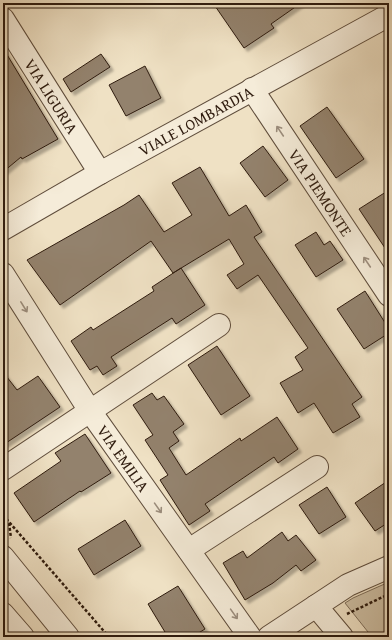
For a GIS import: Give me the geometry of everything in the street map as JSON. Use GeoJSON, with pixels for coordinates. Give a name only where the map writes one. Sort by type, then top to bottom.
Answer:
{"type":"FeatureCollection","features":[{"type":"Feature","properties":{"kind":"street","name":"VIALE LOMBARDIA"},"geometry":{"type":"LineString","coordinates":[[3,229],[100,173],[389,15]]}},
{"type":"Feature","properties":{"kind":"street","name":"VIA LIGURIA"},"geometry":{"type":"LineString","coordinates":[[3,18],[100,173]]}},
{"type":"Feature","properties":{"kind":"street","name":"VIA PIEMONTE"},"geometry":{"type":"LineString","coordinates":[[252,89],[389,295]]}},
{"type":"Feature","properties":{"kind":"street","name":"VIA EMILIA"},"geometry":{"type":"LineString","coordinates":[[3,274],[90,411],[250,637]]}},
{"type":"Feature","properties":{"kind":"street"},"geometry":{"type":"LineString","coordinates":[[3,469],[219,325]]}},
{"type":"Feature","properties":{"kind":"street"},"geometry":{"type":"LineString","coordinates":[[188,550],[317,467]]}},
{"type":"Feature","properties":{"kind":"street"},"geometry":{"type":"LineString","coordinates":[[5,566],[68,637]]}},
{"type":"Feature","properties":{"kind":"street"},"geometry":{"type":"LineString","coordinates":[[269,637],[348,586],[389,567]]}},
{"type":"Feature","properties":{"kind":"street"},"geometry":{"type":"LineString","coordinates":[[316,606],[342,637]]}},
{"type":"Feature","properties":{"kind":"street"},"geometry":{"type":"LineString","coordinates":[[3,614],[23,637]]}},
{"type":"Feature","properties":{"kind":"path"},"geometry":{"type":"LineString","coordinates":[[3,515],[109,637]]}},
{"type":"Feature","properties":{"kind":"shaded area"},"geometry":{"type":"Polygon","coordinates":[[[389,582],[389,637],[372,637],[345,603],[389,582]]]}},
{"type":"Feature","properties":{"kind":"building"},"geometry":{"type":"Polygon","coordinates":[[[213,3],[301,3],[271,24],[274,28],[244,48],[213,3]]]}},
{"type":"Feature","properties":{"kind":"building"},"geometry":{"type":"Polygon","coordinates":[[[3,48],[58,139],[22,159],[21,157],[3,172],[3,48]]]}},
{"type":"Feature","properties":{"kind":"building"},"geometry":{"type":"Polygon","coordinates":[[[101,54],[110,67],[71,92],[63,79],[101,54]]]}},
{"type":"Feature","properties":{"kind":"building"},"geometry":{"type":"Polygon","coordinates":[[[145,66],[161,98],[126,116],[109,85],[145,66]]]}},
{"type":"Feature","properties":{"kind":"building"},"geometry":{"type":"Polygon","coordinates":[[[327,107],[364,159],[336,178],[300,126],[327,107]]]}},
{"type":"Feature","properties":{"kind":"building"},"geometry":{"type":"Polygon","coordinates":[[[263,146],[288,180],[265,197],[240,163],[263,146]]]}},
{"type":"Feature","properties":{"kind":"building"},"geometry":{"type":"Polygon","coordinates":[[[200,167],[229,216],[246,205],[262,232],[254,237],[362,397],[352,404],[360,417],[333,433],[314,403],[298,413],[280,383],[303,370],[295,357],[308,348],[258,275],[237,289],[227,275],[244,264],[229,239],[173,273],[151,241],[60,305],[27,260],[139,195],[164,232],[192,215],[172,183],[200,167]]]}},
{"type":"Feature","properties":{"kind":"building"},"geometry":{"type":"Polygon","coordinates":[[[389,190],[389,254],[359,209],[389,190]]]}},
{"type":"Feature","properties":{"kind":"building"},"geometry":{"type":"Polygon","coordinates":[[[316,232],[324,245],[330,241],[343,260],[316,277],[295,245],[316,232]]]}},
{"type":"Feature","properties":{"kind":"building"},"geometry":{"type":"Polygon","coordinates":[[[181,268],[205,305],[176,324],[172,318],[111,357],[117,366],[103,375],[97,366],[90,370],[71,341],[91,327],[93,330],[154,291],[152,287],[181,268]]]}},
{"type":"Feature","properties":{"kind":"building"},"geometry":{"type":"Polygon","coordinates":[[[365,291],[389,329],[389,333],[364,349],[337,309],[365,291]]]}},
{"type":"Feature","properties":{"kind":"building"},"geometry":{"type":"Polygon","coordinates":[[[217,346],[250,396],[221,415],[188,365],[217,346]]]}},
{"type":"Feature","properties":{"kind":"building"},"geometry":{"type":"Polygon","coordinates":[[[3,372],[17,390],[38,376],[60,407],[3,445],[3,372]]]}},
{"type":"Feature","properties":{"kind":"building"},"geometry":{"type":"Polygon","coordinates":[[[152,393],[157,400],[164,396],[184,424],[173,432],[179,441],[169,448],[186,475],[240,438],[241,441],[277,417],[298,449],[278,463],[274,457],[205,504],[210,511],[189,525],[160,480],[168,475],[145,440],[153,435],[133,405],[152,393]]]}},
{"type":"Feature","properties":{"kind":"building"},"geometry":{"type":"Polygon","coordinates":[[[85,434],[111,473],[81,492],[80,491],[34,522],[14,493],[61,461],[55,453],[85,434]]]}},
{"type":"Feature","properties":{"kind":"building"},"geometry":{"type":"Polygon","coordinates":[[[389,480],[389,522],[375,531],[355,503],[389,480]]]}},
{"type":"Feature","properties":{"kind":"building"},"geometry":{"type":"Polygon","coordinates":[[[327,487],[346,517],[319,534],[299,505],[327,487]]]}},
{"type":"Feature","properties":{"kind":"building"},"geometry":{"type":"Polygon","coordinates":[[[125,520],[141,546],[94,575],[78,549],[125,520]]]}},
{"type":"Feature","properties":{"kind":"building"},"geometry":{"type":"Polygon","coordinates":[[[282,532],[288,541],[296,535],[316,560],[301,571],[296,565],[273,583],[245,600],[223,563],[243,551],[247,558],[282,532]]]}},
{"type":"Feature","properties":{"kind":"building"},"geometry":{"type":"Polygon","coordinates":[[[178,586],[205,629],[192,637],[168,637],[148,604],[178,586]]]}}]}
